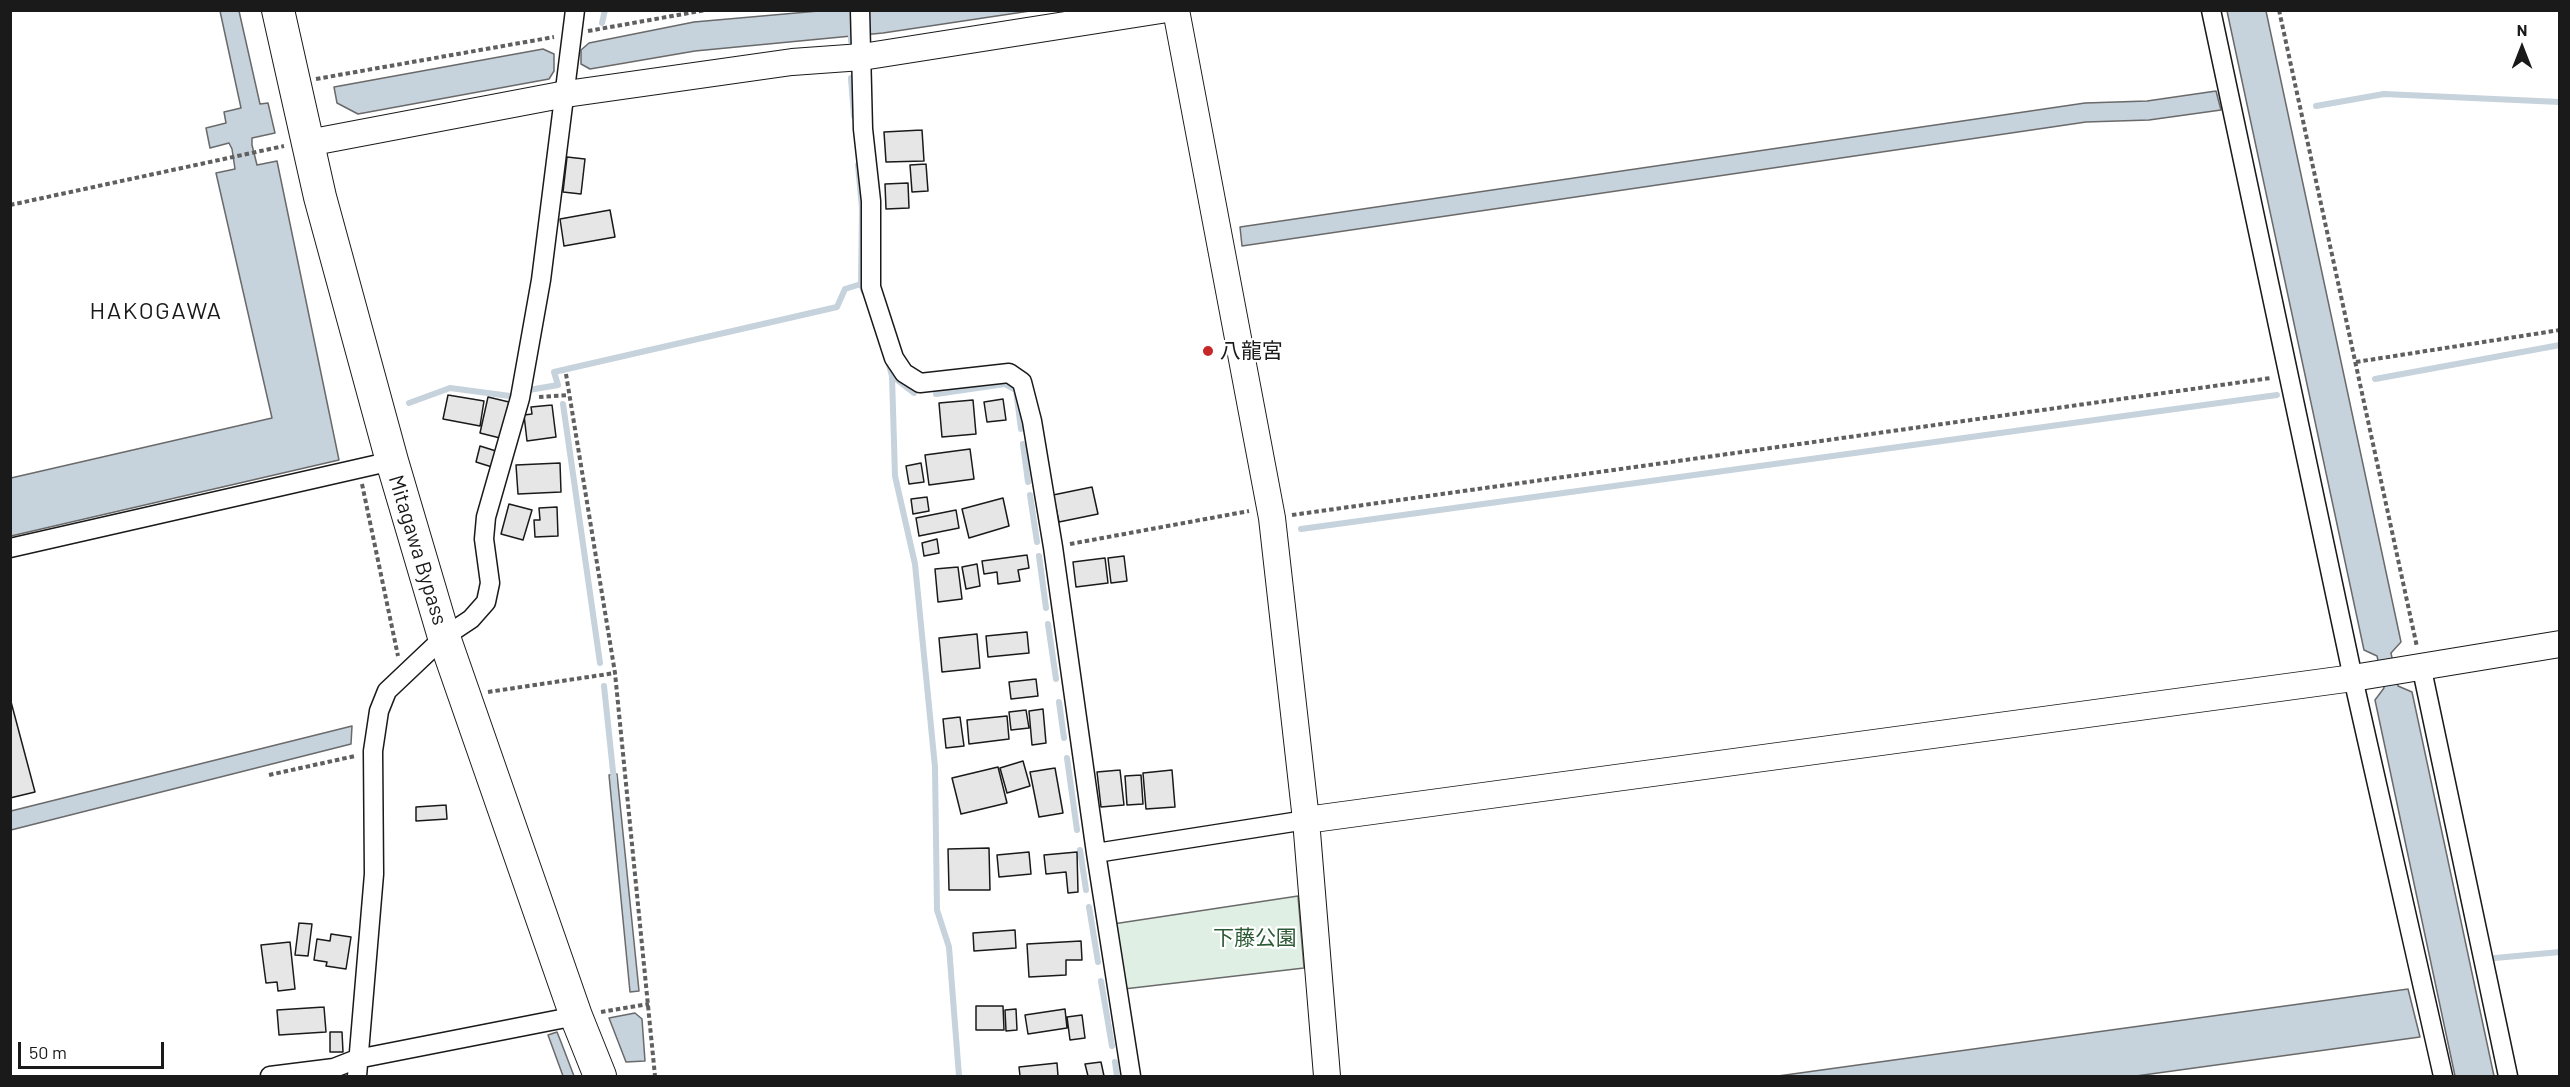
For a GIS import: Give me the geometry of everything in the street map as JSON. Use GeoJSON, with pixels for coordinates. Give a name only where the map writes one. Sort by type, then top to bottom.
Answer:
{"type":"FeatureCollection","features":[{"type":"Feature","properties":{"kind":"highway","name":"Mitagawa Bypass"},"geometry":{"type":"LineString","coordinates":[[278,10],[320,197],[392,461],[444,637],[576,1016],[600,1077]]}},
{"type":"Feature","properties":{"kind":"street"},"geometry":{"type":"LineString","coordinates":[[357,1068],[374,874],[373,752],[379,711],[387,691],[444,637],[471,619],[486,602],[490,583],[484,539],[486,517],[520,398],[541,280],[575,10]]}},
{"type":"Feature","properties":{"kind":"street"},"geometry":{"type":"LineString","coordinates":[[860,10],[863,129],[871,201],[871,287],[894,358],[904,374],[920,383],[1009,373],[1022,382],[1032,422],[1053,547],[1096,853],[1131,1077]]}},
{"type":"Feature","properties":{"kind":"street"},"geometry":{"type":"LineString","coordinates":[[308,143],[566,94],[861,50],[1161,10]]}},
{"type":"Feature","properties":{"kind":"street"},"geometry":{"type":"LineString","coordinates":[[1176,10],[1272,518],[1306,820],[1327,1077]]}},
{"type":"Feature","properties":{"kind":"street"},"geometry":{"type":"LineString","coordinates":[[2211,10],[2289,376],[2387,672],[2508,1077]]}},
{"type":"Feature","properties":{"kind":"street"},"geometry":{"type":"LineString","coordinates":[[10,548],[392,461]]}},
{"type":"Feature","properties":{"kind":"street"},"geometry":{"type":"LineString","coordinates":[[1096,853],[1306,820],[2387,672],[2559,644]]}},
{"type":"Feature","properties":{"kind":"street"},"geometry":{"type":"LineString","coordinates":[[2387,672],[2443,1077]]}},
{"type":"Feature","properties":{"kind":"street"},"geometry":{"type":"LineString","coordinates":[[270,1077],[334,1068],[357,1068],[576,1016]]}},
{"type":"Feature","properties":{"kind":"path"},"geometry":{"type":"LineString","coordinates":[[295,83],[706,10]]}},
{"type":"Feature","properties":{"kind":"path"},"geometry":{"type":"LineString","coordinates":[[2279,10],[2356,362],[2387,672]]}},
{"type":"Feature","properties":{"kind":"path"},"geometry":{"type":"LineString","coordinates":[[10,205],[258,150]]}},
{"type":"Feature","properties":{"kind":"path"},"geometry":{"type":"LineString","coordinates":[[2356,362],[2559,330]]}},
{"type":"Feature","properties":{"kind":"path"},"geometry":{"type":"LineString","coordinates":[[566,374],[615,673],[656,1077]]}},
{"type":"Feature","properties":{"kind":"path"},"geometry":{"type":"LineString","coordinates":[[1053,547],[1259,509],[1272,518],[2289,376]]}},
{"type":"Feature","properties":{"kind":"path"},"geometry":{"type":"LineString","coordinates":[[520,398],[569,394]]}},
{"type":"Feature","properties":{"kind":"path"},"geometry":{"type":"LineString","coordinates":[[359,468],[403,676]]}},
{"type":"Feature","properties":{"kind":"path"},"geometry":{"type":"LineString","coordinates":[[466,700],[487,692],[615,673]]}},
{"type":"Feature","properties":{"kind":"path"},"geometry":{"type":"LineString","coordinates":[[268,775],[373,752]]}},
{"type":"Feature","properties":{"kind":"path"},"geometry":{"type":"LineString","coordinates":[[576,1016],[650,1004]]}},
{"type":"Feature","properties":{"kind":"green space","name":"下藤公園"},"geometry":{"type":"Polygon","coordinates":[[[1298,896],[1304,968],[1124,989],[1113,924],[1298,896]]]}},
{"type":"Feature","properties":{"kind":"shaded area"},"geometry":{"type":"Polygon","coordinates":[[[830,10],[1030,11],[883,33],[695,51],[590,69],[581,64],[581,50],[589,43],[694,22],[830,10]]]}},
{"type":"Feature","properties":{"kind":"shaded area"},"geometry":{"type":"Polygon","coordinates":[[[220,11],[239,11],[260,104],[268,103],[275,133],[252,138],[252,145],[257,165],[277,161],[339,460],[11,536],[11,478],[272,418],[216,173],[235,169],[232,149],[229,143],[210,148],[206,128],[226,123],[224,112],[241,108],[220,11]]]}},
{"type":"Feature","properties":{"kind":"shaded area"},"geometry":{"type":"Polygon","coordinates":[[[2227,11],[2266,11],[2401,642],[2391,653],[2398,686],[2412,692],[2494,1076],[2455,1076],[2375,700],[2384,688],[2377,656],[2364,650],[2227,11]]]}},
{"type":"Feature","properties":{"kind":"shaded area"},"geometry":{"type":"Polygon","coordinates":[[[543,49],[554,54],[554,71],[549,79],[358,114],[337,103],[334,87],[543,49]]]}},
{"type":"Feature","properties":{"kind":"shaded area"},"geometry":{"type":"Polygon","coordinates":[[[2216,91],[2221,110],[2149,120],[2086,122],[1242,246],[1240,227],[2085,103],[2147,101],[2216,91]]]}},
{"type":"Feature","properties":{"kind":"shaded area"},"geometry":{"type":"Polygon","coordinates":[[[352,726],[351,744],[11,830],[11,811],[352,726]]]}},
{"type":"Feature","properties":{"kind":"shaded area"},"geometry":{"type":"Polygon","coordinates":[[[617,774],[639,991],[630,992],[609,775],[617,774]]]}},
{"type":"Feature","properties":{"kind":"shaded area"},"geometry":{"type":"Polygon","coordinates":[[[2408,989],[2420,1037],[2136,1076],[1778,1076],[2408,989]]]}},
{"type":"Feature","properties":{"kind":"shaded area"},"geometry":{"type":"Polygon","coordinates":[[[635,1013],[642,1019],[645,1061],[626,1062],[609,1018],[635,1013]]]}},
{"type":"Feature","properties":{"kind":"shaded area"},"geometry":{"type":"Polygon","coordinates":[[[557,1032],[574,1076],[563,1076],[548,1035],[557,1032]]]}},
{"type":"Feature","properties":{"kind":"building"},"geometry":{"type":"Polygon","coordinates":[[[922,130],[924,161],[886,162],[884,132],[922,130]]]}},
{"type":"Feature","properties":{"kind":"building"},"geometry":{"type":"Polygon","coordinates":[[[567,157],[585,159],[581,194],[563,192],[567,157]]]}},
{"type":"Feature","properties":{"kind":"building"},"geometry":{"type":"Polygon","coordinates":[[[926,164],[928,191],[912,192],[910,165],[926,164]]]}},
{"type":"Feature","properties":{"kind":"building"},"geometry":{"type":"Polygon","coordinates":[[[908,183],[909,208],[886,209],[885,184],[908,183]]]}},
{"type":"Feature","properties":{"kind":"building"},"geometry":{"type":"Polygon","coordinates":[[[610,210],[615,237],[564,246],[560,219],[610,210]]]}},
{"type":"Feature","properties":{"kind":"building"},"geometry":{"type":"Polygon","coordinates":[[[448,395],[484,401],[480,426],[443,419],[448,395]]]}},
{"type":"Feature","properties":{"kind":"building"},"geometry":{"type":"Polygon","coordinates":[[[488,397],[509,402],[500,438],[480,433],[488,397]]]}},
{"type":"Feature","properties":{"kind":"building"},"geometry":{"type":"Polygon","coordinates":[[[1003,399],[1006,420],[987,422],[984,402],[1003,399]]]}},
{"type":"Feature","properties":{"kind":"building"},"geometry":{"type":"Polygon","coordinates":[[[973,400],[976,434],[942,437],[939,403],[973,400]]]}},
{"type":"Feature","properties":{"kind":"building"},"geometry":{"type":"Polygon","coordinates":[[[552,405],[556,437],[527,441],[524,415],[532,414],[531,407],[552,405]]]}},
{"type":"Feature","properties":{"kind":"building"},"geometry":{"type":"Polygon","coordinates":[[[480,446],[496,451],[492,467],[476,462],[480,446]]]}},
{"type":"Feature","properties":{"kind":"building"},"geometry":{"type":"Polygon","coordinates":[[[970,449],[974,479],[929,485],[925,455],[970,449]]]}},
{"type":"Feature","properties":{"kind":"building"},"geometry":{"type":"Polygon","coordinates":[[[560,463],[561,492],[518,494],[516,465],[560,463]]]}},
{"type":"Feature","properties":{"kind":"building"},"geometry":{"type":"Polygon","coordinates":[[[921,463],[924,482],[909,484],[906,466],[921,463]]]}},
{"type":"Feature","properties":{"kind":"building"},"geometry":{"type":"Polygon","coordinates":[[[1092,487],[1098,514],[1059,522],[1053,495],[1092,487]]]}},
{"type":"Feature","properties":{"kind":"building"},"geometry":{"type":"Polygon","coordinates":[[[927,497],[929,511],[913,514],[911,499],[927,497]]]}},
{"type":"Feature","properties":{"kind":"building"},"geometry":{"type":"Polygon","coordinates":[[[1003,498],[1009,526],[969,538],[962,509],[1003,498]]]}},
{"type":"Feature","properties":{"kind":"building"},"geometry":{"type":"Polygon","coordinates":[[[509,504],[532,510],[523,540],[501,534],[509,504]]]}},
{"type":"Feature","properties":{"kind":"building"},"geometry":{"type":"Polygon","coordinates":[[[557,507],[558,536],[535,537],[534,520],[540,520],[539,508],[557,507]]]}},
{"type":"Feature","properties":{"kind":"building"},"geometry":{"type":"Polygon","coordinates":[[[956,510],[959,528],[919,536],[916,518],[956,510]]]}},
{"type":"Feature","properties":{"kind":"building"},"geometry":{"type":"Polygon","coordinates":[[[937,539],[939,553],[924,556],[922,543],[937,539]]]}},
{"type":"Feature","properties":{"kind":"building"},"geometry":{"type":"Polygon","coordinates":[[[1027,555],[1029,568],[1018,570],[1020,581],[998,584],[997,572],[984,574],[982,561],[1027,555]]]}},
{"type":"Feature","properties":{"kind":"building"},"geometry":{"type":"Polygon","coordinates":[[[1124,556],[1127,581],[1111,583],[1108,558],[1124,556]]]}},
{"type":"Feature","properties":{"kind":"building"},"geometry":{"type":"Polygon","coordinates":[[[1105,558],[1108,583],[1076,587],[1073,562],[1105,558]]]}},
{"type":"Feature","properties":{"kind":"building"},"geometry":{"type":"Polygon","coordinates":[[[977,564],[980,586],[966,589],[962,567],[977,564]]]}},
{"type":"Feature","properties":{"kind":"building"},"geometry":{"type":"Polygon","coordinates":[[[958,567],[962,599],[938,602],[935,569],[958,567]]]}},
{"type":"Feature","properties":{"kind":"building"},"geometry":{"type":"Polygon","coordinates":[[[1027,632],[1029,653],[988,657],[986,636],[1027,632]]]}},
{"type":"Feature","properties":{"kind":"building"},"geometry":{"type":"Polygon","coordinates":[[[977,634],[980,668],[942,672],[939,638],[977,634]]]}},
{"type":"Feature","properties":{"kind":"building"},"geometry":{"type":"Polygon","coordinates":[[[1036,679],[1038,696],[1011,699],[1009,682],[1036,679]]]}},
{"type":"Feature","properties":{"kind":"building"},"geometry":{"type":"Polygon","coordinates":[[[10,698],[35,792],[10,798],[10,698]]]}},
{"type":"Feature","properties":{"kind":"building"},"geometry":{"type":"Polygon","coordinates":[[[1043,709],[1046,743],[1032,745],[1029,711],[1043,709]]]}},
{"type":"Feature","properties":{"kind":"building"},"geometry":{"type":"Polygon","coordinates":[[[1026,710],[1029,728],[1011,730],[1009,712],[1026,710]]]}},
{"type":"Feature","properties":{"kind":"building"},"geometry":{"type":"Polygon","coordinates":[[[1007,716],[1009,739],[969,744],[967,720],[1007,716]]]}},
{"type":"Feature","properties":{"kind":"building"},"geometry":{"type":"Polygon","coordinates":[[[960,717],[964,746],[946,748],[943,719],[960,717]]]}},
{"type":"Feature","properties":{"kind":"building"},"geometry":{"type":"Polygon","coordinates":[[[1023,761],[1030,786],[1007,793],[1000,768],[1023,761]]]}},
{"type":"Feature","properties":{"kind":"building"},"geometry":{"type":"Polygon","coordinates":[[[998,767],[1007,803],[961,814],[952,778],[998,767]]]}},
{"type":"Feature","properties":{"kind":"building"},"geometry":{"type":"Polygon","coordinates":[[[1055,768],[1063,813],[1039,817],[1030,772],[1055,768]]]}},
{"type":"Feature","properties":{"kind":"building"},"geometry":{"type":"Polygon","coordinates":[[[1120,770],[1124,805],[1101,807],[1097,772],[1120,770]]]}},
{"type":"Feature","properties":{"kind":"building"},"geometry":{"type":"Polygon","coordinates":[[[1172,770],[1175,807],[1146,809],[1143,773],[1172,770]]]}},
{"type":"Feature","properties":{"kind":"building"},"geometry":{"type":"Polygon","coordinates":[[[1141,775],[1143,804],[1127,805],[1125,776],[1141,775]]]}},
{"type":"Feature","properties":{"kind":"building"},"geometry":{"type":"Polygon","coordinates":[[[446,805],[447,819],[416,821],[416,807],[446,805]]]}},
{"type":"Feature","properties":{"kind":"building"},"geometry":{"type":"Polygon","coordinates":[[[989,848],[990,890],[949,890],[948,849],[989,848]]]}},
{"type":"Feature","properties":{"kind":"building"},"geometry":{"type":"Polygon","coordinates":[[[1029,852],[1031,874],[999,877],[997,855],[1029,852]]]}},
{"type":"Feature","properties":{"kind":"building"},"geometry":{"type":"Polygon","coordinates":[[[1077,852],[1078,892],[1068,893],[1066,872],[1046,874],[1044,855],[1077,852]]]}},
{"type":"Feature","properties":{"kind":"building"},"geometry":{"type":"Polygon","coordinates":[[[299,923],[312,924],[308,956],[295,955],[299,923]]]}},
{"type":"Feature","properties":{"kind":"building"},"geometry":{"type":"Polygon","coordinates":[[[1015,930],[1016,948],[974,951],[973,933],[1015,930]]]}},
{"type":"Feature","properties":{"kind":"building"},"geometry":{"type":"Polygon","coordinates":[[[331,934],[351,937],[346,969],[326,966],[327,962],[314,960],[317,939],[330,941],[331,934]]]}},
{"type":"Feature","properties":{"kind":"building"},"geometry":{"type":"Polygon","coordinates":[[[1081,941],[1082,960],[1066,960],[1066,975],[1029,977],[1027,944],[1081,941]]]}},
{"type":"Feature","properties":{"kind":"building"},"geometry":{"type":"Polygon","coordinates":[[[290,942],[295,989],[278,991],[277,982],[266,983],[261,945],[290,942]]]}},
{"type":"Feature","properties":{"kind":"building"},"geometry":{"type":"Polygon","coordinates":[[[976,1006],[1003,1006],[1004,1030],[976,1030],[976,1006]]]}},
{"type":"Feature","properties":{"kind":"building"},"geometry":{"type":"Polygon","coordinates":[[[324,1007],[326,1032],[279,1035],[277,1010],[324,1007]]]}},
{"type":"Feature","properties":{"kind":"building"},"geometry":{"type":"Polygon","coordinates":[[[1016,1009],[1017,1030],[1006,1031],[1005,1010],[1016,1009]]]}},
{"type":"Feature","properties":{"kind":"building"},"geometry":{"type":"Polygon","coordinates":[[[1065,1009],[1067,1028],[1028,1034],[1025,1015],[1065,1009]]]}},
{"type":"Feature","properties":{"kind":"building"},"geometry":{"type":"Polygon","coordinates":[[[1082,1015],[1085,1038],[1070,1040],[1067,1017],[1082,1015]]]}},
{"type":"Feature","properties":{"kind":"building"},"geometry":{"type":"Polygon","coordinates":[[[330,1032],[342,1032],[343,1052],[330,1052],[330,1032]]]}},
{"type":"Feature","properties":{"kind":"building"},"geometry":{"type":"Polygon","coordinates":[[[1101,1062],[1104,1076],[1088,1076],[1085,1064],[1101,1062]]]}},
{"type":"Feature","properties":{"kind":"building"},"geometry":{"type":"Polygon","coordinates":[[[1057,1063],[1058,1076],[1020,1076],[1019,1067],[1057,1063]]]}},
{"type":"Feature","properties":{"kind":"waterway"},"geometry":{"type":"LineString","coordinates":[[602,23],[605,10]]}},
{"type":"Feature","properties":{"kind":"waterway"},"geometry":{"type":"LineString","coordinates":[[851,29],[851,41]]}},
{"type":"Feature","properties":{"kind":"waterway"},"geometry":{"type":"LineString","coordinates":[[851,78],[854,116]]}},
{"type":"Feature","properties":{"kind":"waterway"},"geometry":{"type":"LineString","coordinates":[[2316,106],[2384,94],[2560,102]]}},
{"type":"Feature","properties":{"kind":"waterway"},"geometry":{"type":"LineString","coordinates":[[858,165],[862,208],[861,284],[864,292]]}},
{"type":"Feature","properties":{"kind":"waterway"},"geometry":{"type":"LineString","coordinates":[[529,390],[558,385],[554,372],[837,307],[845,289],[861,284]]}},
{"type":"Feature","properties":{"kind":"waterway"},"geometry":{"type":"LineString","coordinates":[[2375,379],[2560,345]]}},
{"type":"Feature","properties":{"kind":"waterway"},"geometry":{"type":"LineString","coordinates":[[888,361],[892,376],[895,476],[915,564],[935,767],[937,910],[949,947],[959,1076]]}},
{"type":"Feature","properties":{"kind":"waterway"},"geometry":{"type":"LineString","coordinates":[[892,376],[914,393]]}},
{"type":"Feature","properties":{"kind":"waterway"},"geometry":{"type":"LineString","coordinates":[[936,394],[1005,384],[1016,390],[1021,429]]}},
{"type":"Feature","properties":{"kind":"waterway"},"geometry":{"type":"LineString","coordinates":[[409,403],[450,388],[510,396]]}},
{"type":"Feature","properties":{"kind":"waterway"},"geometry":{"type":"LineString","coordinates":[[1301,529],[2277,395]]}},
{"type":"Feature","properties":{"kind":"waterway"},"geometry":{"type":"LineString","coordinates":[[563,404],[600,663]]}},
{"type":"Feature","properties":{"kind":"waterway"},"geometry":{"type":"LineString","coordinates":[[1023,444],[1028,482]]}},
{"type":"Feature","properties":{"kind":"waterway"},"geometry":{"type":"LineString","coordinates":[[1030,495],[1037,542]]}},
{"type":"Feature","properties":{"kind":"waterway"},"geometry":{"type":"LineString","coordinates":[[1039,556],[1046,608]]}},
{"type":"Feature","properties":{"kind":"waterway"},"geometry":{"type":"LineString","coordinates":[[1048,624],[1056,679]]}},
{"type":"Feature","properties":{"kind":"waterway"},"geometry":{"type":"LineString","coordinates":[[604,686],[614,781]]}},
{"type":"Feature","properties":{"kind":"waterway"},"geometry":{"type":"LineString","coordinates":[[1059,702],[1064,738]]}},
{"type":"Feature","properties":{"kind":"waterway"},"geometry":{"type":"LineString","coordinates":[[1067,758],[1077,830]]}},
{"type":"Feature","properties":{"kind":"waterway"},"geometry":{"type":"LineString","coordinates":[[1080,850],[1086,890]]}},
{"type":"Feature","properties":{"kind":"waterway"},"geometry":{"type":"LineString","coordinates":[[1089,907],[1098,962]]}},
{"type":"Feature","properties":{"kind":"waterway"},"geometry":{"type":"LineString","coordinates":[[2495,958],[2560,952]]}},
{"type":"Feature","properties":{"kind":"waterway"},"geometry":{"type":"LineString","coordinates":[[1101,981],[1112,1046]]}},
{"type":"Feature","properties":{"kind":"waterway"},"geometry":{"type":"LineString","coordinates":[[1115,1062],[1117,1076]]}},
{"type":"Feature","properties":{"kind":"place","name":"八龍宮"},"geometry":{"type":"Point","coordinates":[1208,351]}},
{"type":"Feature","properties":{"kind":"district","name":"HAKOGAWA"},"geometry":{"type":"Point","coordinates":[156,311]}}]}
